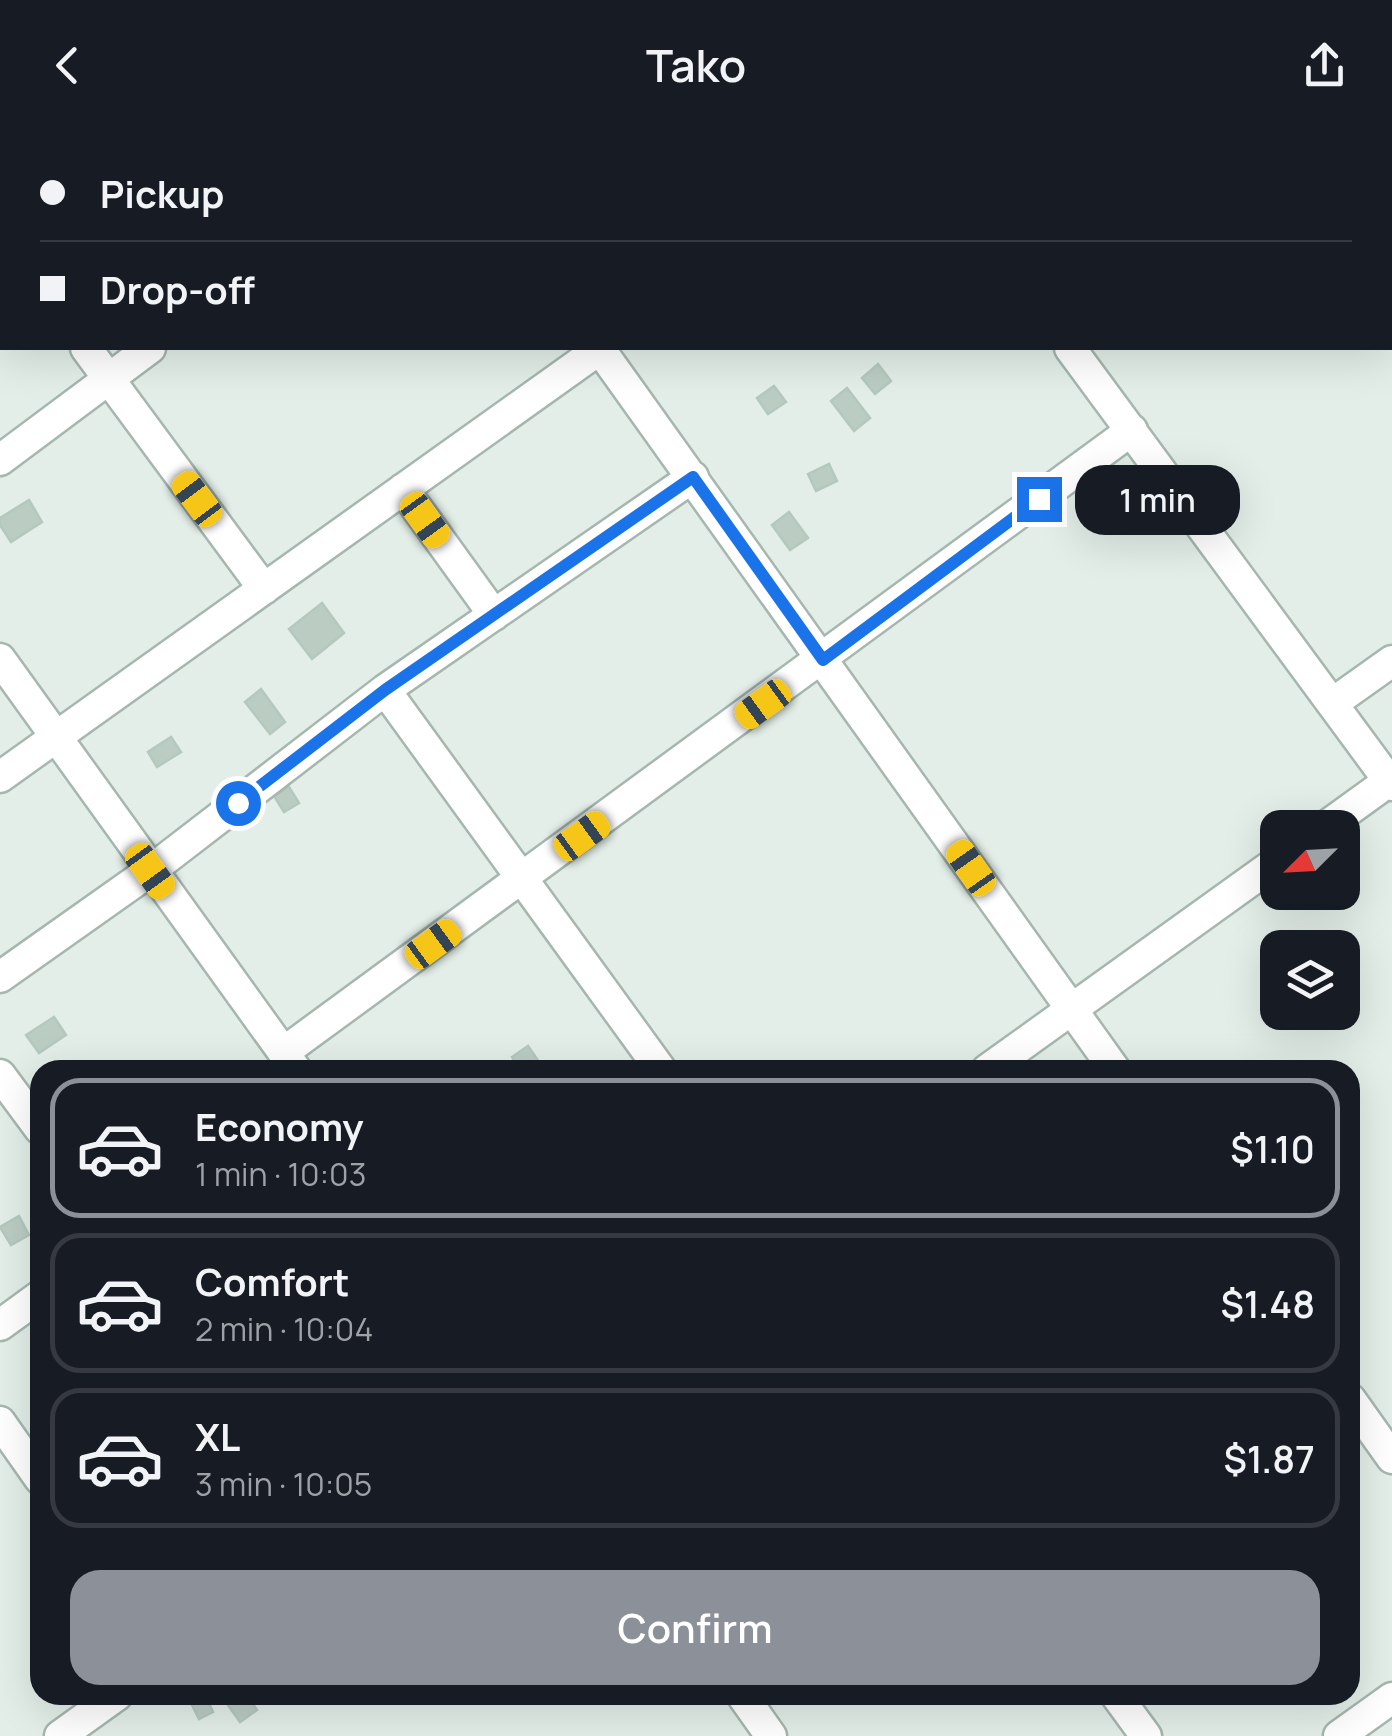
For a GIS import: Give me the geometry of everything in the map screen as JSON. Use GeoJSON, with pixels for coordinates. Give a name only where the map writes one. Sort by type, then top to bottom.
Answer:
{"type":"FeatureCollection","features":[{"type":"Feature","properties":{"kind":"street"},"geometry":{"type":"LineString","coordinates":[[87,350],[264,589]]}},
{"type":"Feature","properties":{"kind":"street"},"geometry":{"type":"LineString","coordinates":[[0,460],[147,350]]}},
{"type":"Feature","properties":{"kind":"street"},"geometry":{"type":"LineString","coordinates":[[0,777],[597,350]]}},
{"type":"Feature","properties":{"kind":"street"},"geometry":{"type":"LineString","coordinates":[[601,350],[1108,1060]]}},
{"type":"Feature","properties":{"kind":"street"},"geometry":{"type":"LineString","coordinates":[[1072,350],[1390,783],[1350,810]]}},
{"type":"Feature","properties":{"kind":"street"},"geometry":{"type":"LineString","coordinates":[[291,1060],[522,880],[1132,430]]}},
{"type":"Feature","properties":{"kind":"street"},"geometry":{"type":"LineString","coordinates":[[0,977],[150,871],[385,690],[693,477]]}},
{"type":"Feature","properties":{"kind":"street"},"geometry":{"type":"LineString","coordinates":[[402,489],[494,615]]}},
{"type":"Feature","properties":{"kind":"street"},"geometry":{"type":"LineString","coordinates":[[0,658],[289,1060]]}},
{"type":"Feature","properties":{"kind":"street"},"geometry":{"type":"LineString","coordinates":[[1332,703],[1392,661]]}},
{"type":"Feature","properties":{"kind":"street"},"geometry":{"type":"LineString","coordinates":[[385,690],[654,1060]]}},
{"type":"Feature","properties":{"kind":"street"},"geometry":{"type":"LineString","coordinates":[[1001,1060],[1260,874]]}},
{"type":"Feature","properties":{"kind":"street"},"geometry":{"type":"LineString","coordinates":[[0,1075],[30,1116]]}},
{"type":"Feature","properties":{"kind":"street"},"geometry":{"type":"LineString","coordinates":[[0,1325],[30,1303]]}},
{"type":"Feature","properties":{"kind":"street"},"geometry":{"type":"LineString","coordinates":[[1360,1413],[1392,1458]]}},
{"type":"Feature","properties":{"kind":"street"},"geometry":{"type":"LineString","coordinates":[[0,1422],[30,1465]]}},
{"type":"Feature","properties":{"kind":"street"},"geometry":{"type":"LineString","coordinates":[[1339,1736],[1392,1698]]}},
{"type":"Feature","properties":{"kind":"street"},"geometry":{"type":"LineString","coordinates":[[60,1736],[103,1705]]}},
{"type":"Feature","properties":{"kind":"street"},"geometry":{"type":"LineString","coordinates":[[749,1705],[772,1736]]}},
{"type":"Feature","properties":{"kind":"street"},"geometry":{"type":"LineString","coordinates":[[1123,1705],[1146,1736]]}},
{"type":"Feature","properties":{"kind":"building"},"geometry":{"type":"Polygon","coordinates":[[[878,364],[891,381],[875,394],[862,378],[878,364]]]}},
{"type":"Feature","properties":{"kind":"building"},"geometry":{"type":"Polygon","coordinates":[[[774,386],[786,402],[768,414],[757,398],[774,386]]]}},
{"type":"Feature","properties":{"kind":"building"},"geometry":{"type":"Polygon","coordinates":[[[847,388],[870,418],[854,431],[831,401],[847,388]]]}},
{"type":"Feature","properties":{"kind":"building"},"geometry":{"type":"Polygon","coordinates":[[[829,464],[837,481],[816,491],[808,474],[829,464]]]}},
{"type":"Feature","properties":{"kind":"building"},"geometry":{"type":"Polygon","coordinates":[[[29,500],[42,522],[11,542],[0,518],[29,500]]]}},
{"type":"Feature","properties":{"kind":"building"},"geometry":{"type":"Polygon","coordinates":[[[789,512],[808,538],[790,550],[772,525],[789,512]]]}},
{"type":"Feature","properties":{"kind":"building"},"geometry":{"type":"Polygon","coordinates":[[[322,603],[344,633],[312,659],[289,629],[322,603]]]}},
{"type":"Feature","properties":{"kind":"building"},"geometry":{"type":"Polygon","coordinates":[[[261,689],[285,722],[270,734],[245,702],[261,689]]]}},
{"type":"Feature","properties":{"kind":"building"},"geometry":{"type":"Polygon","coordinates":[[[171,737],[181,752],[157,767],[148,752],[171,737]]]}},
{"type":"Feature","properties":{"kind":"building"},"geometry":{"type":"Polygon","coordinates":[[[289,787],[299,803],[284,812],[274,796],[289,787]]]}},
{"type":"Feature","properties":{"kind":"building"},"geometry":{"type":"Polygon","coordinates":[[[54,1017],[66,1035],[39,1053],[26,1035],[54,1017]]]}},
{"type":"Feature","properties":{"kind":"building"},"geometry":{"type":"Polygon","coordinates":[[[528,1046],[538,1060],[514,1060],[512,1057],[528,1046]]]}},
{"type":"Feature","properties":{"kind":"building"},"geometry":{"type":"Polygon","coordinates":[[[19,1216],[29,1235],[11,1245],[0,1227],[19,1216]]]}},
{"type":"Feature","properties":{"kind":"building"},"geometry":{"type":"Polygon","coordinates":[[[192,1705],[210,1705],[213,1712],[199,1719],[192,1705]]]}},
{"type":"Feature","properties":{"kind":"building"},"geometry":{"type":"Polygon","coordinates":[[[228,1705],[254,1705],[257,1710],[240,1722],[228,1705]]]}},
{"type":"Feature","properties":{"kind":"route"},"geometry":{"type":"LineString","coordinates":[[238,803],[385,690],[693,477],[823,660],[1039,499]]}}]}
